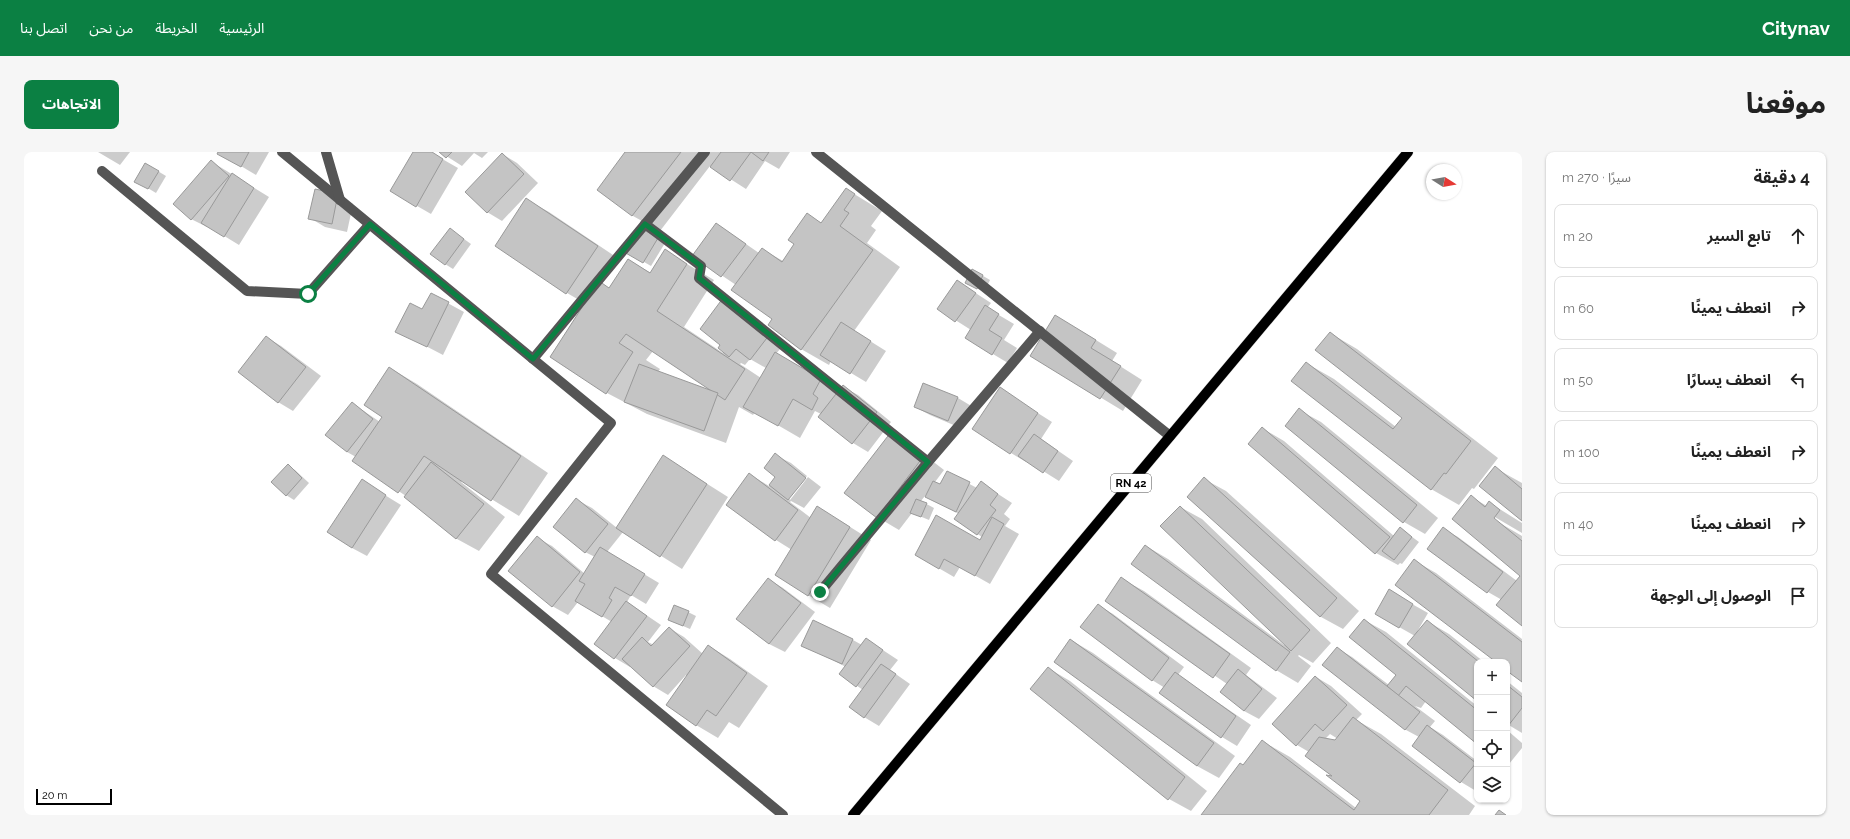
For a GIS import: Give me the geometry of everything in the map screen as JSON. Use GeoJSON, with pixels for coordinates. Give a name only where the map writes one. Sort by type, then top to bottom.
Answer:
{"type":"FeatureCollection","features":[{"type":"Feature","properties":{"kind":"main road","name":"RN 42"},"geometry":{"type":"LineString","coordinates":[[853,815],[1408,152]]}},
{"type":"Feature","properties":{"kind":"street"},"geometry":{"type":"LineString","coordinates":[[282,152],[611,423],[491,574],[783,815]]}},
{"type":"Feature","properties":{"kind":"street"},"geometry":{"type":"LineString","coordinates":[[326,152],[340,200]]}},
{"type":"Feature","properties":{"kind":"street"},"geometry":{"type":"LineString","coordinates":[[533,359],[705,152]]}},
{"type":"Feature","properties":{"kind":"street"},"geometry":{"type":"LineString","coordinates":[[816,152],[1170,436]]}},
{"type":"Feature","properties":{"kind":"street"},"geometry":{"type":"LineString","coordinates":[[102,172],[247,291],[308,294],[370,224]]}},
{"type":"Feature","properties":{"kind":"street"},"geometry":{"type":"LineString","coordinates":[[645,224],[701,266],[699,278],[928,462]]}},
{"type":"Feature","properties":{"kind":"street"},"geometry":{"type":"LineString","coordinates":[[820,592],[928,462],[1040,331]]}},
{"type":"Feature","properties":{"kind":"building"},"geometry":{"type":"Polygon","coordinates":[[[218,152],[249,152],[241,167],[217,154],[218,152]]]}},
{"type":"Feature","properties":{"kind":"building"},"geometry":{"type":"Polygon","coordinates":[[[413,152],[432,152],[443,159],[416,207],[390,191],[413,152]]]}},
{"type":"Feature","properties":{"kind":"building"},"geometry":{"type":"Polygon","coordinates":[[[439,152],[452,152],[446,158],[439,152]]]}},
{"type":"Feature","properties":{"kind":"building"},"geometry":{"type":"Polygon","coordinates":[[[625,152],[681,152],[632,216],[597,190],[625,152]]]}},
{"type":"Feature","properties":{"kind":"building"},"geometry":{"type":"Polygon","coordinates":[[[721,152],[751,152],[730,181],[710,167],[721,152]]]}},
{"type":"Feature","properties":{"kind":"building"},"geometry":{"type":"Polygon","coordinates":[[[751,152],[769,152],[763,161],[751,152]]]}},
{"type":"Feature","properties":{"kind":"building"},"geometry":{"type":"Polygon","coordinates":[[[502,153],[524,174],[487,213],[465,192],[502,153]]]}},
{"type":"Feature","properties":{"kind":"building"},"geometry":{"type":"Polygon","coordinates":[[[211,160],[229,176],[191,220],[173,204],[211,160]]]}},
{"type":"Feature","properties":{"kind":"building"},"geometry":{"type":"Polygon","coordinates":[[[145,163],[159,171],[148,189],[134,182],[145,163]]]}},
{"type":"Feature","properties":{"kind":"building"},"geometry":{"type":"Polygon","coordinates":[[[232,173],[254,188],[224,237],[201,223],[232,173]]]}},
{"type":"Feature","properties":{"kind":"building"},"geometry":{"type":"Polygon","coordinates":[[[846,188],[855,194],[844,210],[849,213],[840,226],[873,250],[801,350],[768,325],[772,319],[731,290],[762,248],[782,262],[794,244],[788,240],[807,213],[821,223],[846,188]]]}},
{"type":"Feature","properties":{"kind":"building"},"geometry":{"type":"Polygon","coordinates":[[[315,189],[338,194],[332,224],[308,219],[315,189]]]}},
{"type":"Feature","properties":{"kind":"building"},"geometry":{"type":"Polygon","coordinates":[[[526,198],[598,246],[566,294],[495,246],[526,198]]]}},
{"type":"Feature","properties":{"kind":"building"},"geometry":{"type":"Polygon","coordinates":[[[716,223],[746,244],[721,277],[692,256],[716,223]]]}},
{"type":"Feature","properties":{"kind":"building"},"geometry":{"type":"Polygon","coordinates":[[[639,227],[658,238],[643,263],[624,252],[639,227]]]}},
{"type":"Feature","properties":{"kind":"building"},"geometry":{"type":"Polygon","coordinates":[[[450,228],[464,239],[445,265],[430,254],[450,228]]]}},
{"type":"Feature","properties":{"kind":"building"},"geometry":{"type":"Polygon","coordinates":[[[665,249],[687,264],[657,311],[745,369],[725,400],[626,334],[619,343],[633,352],[606,394],[550,357],[599,281],[609,288],[628,259],[650,273],[665,249]]]}},
{"type":"Feature","properties":{"kind":"building"},"geometry":{"type":"Polygon","coordinates":[[[972,269],[983,275],[977,289],[965,283],[972,269]]]}},
{"type":"Feature","properties":{"kind":"building"},"geometry":{"type":"Polygon","coordinates":[[[957,280],[976,293],[955,322],[937,309],[957,280]]]}},
{"type":"Feature","properties":{"kind":"building"},"geometry":{"type":"Polygon","coordinates":[[[431,293],[449,302],[427,347],[395,332],[410,303],[422,309],[431,293]]]}},
{"type":"Feature","properties":{"kind":"building"},"geometry":{"type":"Polygon","coordinates":[[[723,298],[770,334],[750,360],[736,349],[729,357],[718,348],[720,345],[700,329],[723,298]]]}},
{"type":"Feature","properties":{"kind":"building"},"geometry":{"type":"Polygon","coordinates":[[[985,305],[999,314],[989,330],[1002,338],[992,355],[965,338],[985,305]]]}},
{"type":"Feature","properties":{"kind":"building"},"geometry":{"type":"Polygon","coordinates":[[[1055,315],[1096,340],[1091,348],[1121,366],[1100,399],[1030,356],[1055,315]]]}},
{"type":"Feature","properties":{"kind":"building"},"geometry":{"type":"Polygon","coordinates":[[[841,322],[871,341],[850,374],[820,355],[841,322]]]}},
{"type":"Feature","properties":{"kind":"building"},"geometry":{"type":"Polygon","coordinates":[[[1330,332],[1471,441],[1446,474],[1444,473],[1431,490],[1291,381],[1306,362],[1393,429],[1402,418],[1315,350],[1330,332]]]}},
{"type":"Feature","properties":{"kind":"building"},"geometry":{"type":"Polygon","coordinates":[[[266,336],[306,367],[278,403],[238,372],[266,336]]]}},
{"type":"Feature","properties":{"kind":"building"},"geometry":{"type":"Polygon","coordinates":[[[775,352],[821,379],[813,394],[818,398],[812,410],[793,399],[778,426],[743,407],[775,352]]]}},
{"type":"Feature","properties":{"kind":"building"},"geometry":{"type":"Polygon","coordinates":[[[639,364],[718,393],[704,431],[624,402],[639,364]]]}},
{"type":"Feature","properties":{"kind":"building"},"geometry":{"type":"Polygon","coordinates":[[[389,367],[521,456],[491,501],[424,456],[398,493],[352,461],[382,417],[364,405],[389,367]]]}},
{"type":"Feature","properties":{"kind":"building"},"geometry":{"type":"Polygon","coordinates":[[[923,383],[958,397],[948,421],[914,407],[923,383]]]}},
{"type":"Feature","properties":{"kind":"building"},"geometry":{"type":"Polygon","coordinates":[[[843,385],[877,412],[852,444],[818,417],[843,385]]]}},
{"type":"Feature","properties":{"kind":"building"},"geometry":{"type":"Polygon","coordinates":[[[1000,387],[1038,413],[1010,454],[972,429],[1000,387]]]}},
{"type":"Feature","properties":{"kind":"building"},"geometry":{"type":"Polygon","coordinates":[[[352,402],[373,419],[347,452],[325,435],[352,402]]]}},
{"type":"Feature","properties":{"kind":"building"},"geometry":{"type":"Polygon","coordinates":[[[1299,408],[1417,505],[1403,523],[1285,426],[1299,408]]]}},
{"type":"Feature","properties":{"kind":"building"},"geometry":{"type":"Polygon","coordinates":[[[1262,427],[1390,537],[1375,554],[1248,444],[1262,427]]]}},
{"type":"Feature","properties":{"kind":"building"},"geometry":{"type":"Polygon","coordinates":[[[891,432],[923,457],[877,518],[844,493],[891,432]]]}},
{"type":"Feature","properties":{"kind":"building"},"geometry":{"type":"Polygon","coordinates":[[[1034,434],[1058,451],[1043,473],[1018,456],[1034,434]]]}},
{"type":"Feature","properties":{"kind":"building"},"geometry":{"type":"Polygon","coordinates":[[[775,453],[806,478],[788,500],[769,485],[775,477],[764,468],[775,453]]]}},
{"type":"Feature","properties":{"kind":"building"},"geometry":{"type":"Polygon","coordinates":[[[663,455],[707,484],[660,557],[616,528],[663,455]]]}},
{"type":"Feature","properties":{"kind":"building"},"geometry":{"type":"Polygon","coordinates":[[[431,462],[484,504],[456,539],[404,497],[431,462]]]}},
{"type":"Feature","properties":{"kind":"building"},"geometry":{"type":"Polygon","coordinates":[[[288,464],[302,478],[286,496],[271,482],[288,464]]]}},
{"type":"Feature","properties":{"kind":"building"},"geometry":{"type":"Polygon","coordinates":[[[1495,466],[1522,489],[1522,521],[1479,486],[1495,466]]]}},
{"type":"Feature","properties":{"kind":"building"},"geometry":{"type":"Polygon","coordinates":[[[947,471],[970,482],[956,512],[925,497],[933,481],[940,484],[947,471]]]}},
{"type":"Feature","properties":{"kind":"building"},"geometry":{"type":"Polygon","coordinates":[[[749,473],[798,510],[775,541],[726,505],[749,473]]]}},
{"type":"Feature","properties":{"kind":"building"},"geometry":{"type":"Polygon","coordinates":[[[1204,477],[1337,598],[1320,617],[1187,497],[1204,477]]]}},
{"type":"Feature","properties":{"kind":"building"},"geometry":{"type":"Polygon","coordinates":[[[362,479],[386,495],[352,548],[327,532],[362,479]]]}},
{"type":"Feature","properties":{"kind":"building"},"geometry":{"type":"Polygon","coordinates":[[[981,481],[998,494],[990,505],[996,510],[977,535],[954,519],[981,481]]]}},
{"type":"Feature","properties":{"kind":"building"},"geometry":{"type":"Polygon","coordinates":[[[1471,495],[1485,507],[1489,501],[1500,510],[1494,518],[1522,541],[1522,626],[1496,605],[1520,576],[1452,519],[1471,495]]]}},
{"type":"Feature","properties":{"kind":"building"},"geometry":{"type":"Polygon","coordinates":[[[576,498],[608,524],[585,553],[553,527],[576,498]]]}},
{"type":"Feature","properties":{"kind":"building"},"geometry":{"type":"Polygon","coordinates":[[[916,499],[927,503],[921,517],[910,513],[916,499]]]}},
{"type":"Feature","properties":{"kind":"building"},"geometry":{"type":"Polygon","coordinates":[[[817,506],[850,527],[808,596],[775,575],[817,506]]]}},
{"type":"Feature","properties":{"kind":"building"},"geometry":{"type":"Polygon","coordinates":[[[1180,506],[1310,630],[1291,651],[1160,526],[1180,506]]]}},
{"type":"Feature","properties":{"kind":"building"},"geometry":{"type":"Polygon","coordinates":[[[936,515],[980,540],[992,517],[1004,524],[975,576],[944,559],[939,569],[915,555],[936,515]]]}},
{"type":"Feature","properties":{"kind":"building"},"geometry":{"type":"Polygon","coordinates":[[[1400,527],[1412,537],[1394,560],[1382,551],[1400,527]]]}},
{"type":"Feature","properties":{"kind":"building"},"geometry":{"type":"Polygon","coordinates":[[[1443,527],[1503,572],[1487,593],[1427,549],[1443,527]]]}},
{"type":"Feature","properties":{"kind":"building"},"geometry":{"type":"Polygon","coordinates":[[[537,536],[580,572],[552,607],[508,571],[537,536]]]}},
{"type":"Feature","properties":{"kind":"building"},"geometry":{"type":"Polygon","coordinates":[[[1145,545],[1290,652],[1276,671],[1131,564],[1145,545]]]}},
{"type":"Feature","properties":{"kind":"building"},"geometry":{"type":"Polygon","coordinates":[[[600,547],[645,574],[631,596],[615,587],[609,598],[612,600],[602,617],[575,601],[585,584],[579,581],[600,547]]]}},
{"type":"Feature","properties":{"kind":"building"},"geometry":{"type":"Polygon","coordinates":[[[1414,559],[1522,642],[1522,682],[1510,673],[1510,659],[1492,659],[1395,585],[1414,559]]]}},
{"type":"Feature","properties":{"kind":"building"},"geometry":{"type":"Polygon","coordinates":[[[1121,577],[1230,654],[1213,678],[1105,601],[1121,577]]]}},
{"type":"Feature","properties":{"kind":"building"},"geometry":{"type":"Polygon","coordinates":[[[768,578],[801,603],[769,644],[736,619],[768,578]]]}},
{"type":"Feature","properties":{"kind":"building"},"geometry":{"type":"Polygon","coordinates":[[[1389,589],[1413,604],[1399,628],[1375,614],[1389,589]]]}},
{"type":"Feature","properties":{"kind":"building"},"geometry":{"type":"Polygon","coordinates":[[[626,601],[647,616],[614,659],[594,644],[626,601]]]}},
{"type":"Feature","properties":{"kind":"building"},"geometry":{"type":"Polygon","coordinates":[[[1098,604],[1169,658],[1152,681],[1080,627],[1098,604]]]}},
{"type":"Feature","properties":{"kind":"building"},"geometry":{"type":"Polygon","coordinates":[[[674,605],[689,611],[683,626],[668,620],[674,605]]]}},
{"type":"Feature","properties":{"kind":"building"},"geometry":{"type":"Polygon","coordinates":[[[1364,619],[1474,708],[1474,742],[1406,686],[1398,696],[1387,686],[1396,675],[1349,637],[1364,619]]]}},
{"type":"Feature","properties":{"kind":"building"},"geometry":{"type":"Polygon","coordinates":[[[813,620],[853,639],[842,664],[801,646],[813,620]]]}},
{"type":"Feature","properties":{"kind":"building"},"geometry":{"type":"Polygon","coordinates":[[[1427,620],[1475,659],[1474,659],[1474,699],[1407,644],[1427,620]]]}},
{"type":"Feature","properties":{"kind":"building"},"geometry":{"type":"Polygon","coordinates":[[[669,627],[690,646],[653,687],[622,659],[642,637],[651,646],[669,627]]]}},
{"type":"Feature","properties":{"kind":"building"},"geometry":{"type":"Polygon","coordinates":[[[866,638],[883,650],[856,687],[839,674],[866,638]]]}},
{"type":"Feature","properties":{"kind":"building"},"geometry":{"type":"Polygon","coordinates":[[[1070,639],[1214,743],[1197,766],[1054,662],[1070,639]]]}},
{"type":"Feature","properties":{"kind":"building"},"geometry":{"type":"Polygon","coordinates":[[[708,645],[747,673],[716,716],[707,710],[696,726],[666,705],[708,645]]]}},
{"type":"Feature","properties":{"kind":"building"},"geometry":{"type":"Polygon","coordinates":[[[1337,647],[1420,712],[1405,730],[1322,665],[1337,647]]]}},
{"type":"Feature","properties":{"kind":"building"},"geometry":{"type":"Polygon","coordinates":[[[881,664],[896,674],[864,718],[849,707],[881,664]]]}},
{"type":"Feature","properties":{"kind":"building"},"geometry":{"type":"Polygon","coordinates":[[[1048,667],[1185,777],[1168,800],[1030,689],[1048,667]]]}},
{"type":"Feature","properties":{"kind":"building"},"geometry":{"type":"Polygon","coordinates":[[[1238,669],[1262,689],[1244,711],[1220,692],[1238,669]]]}},
{"type":"Feature","properties":{"kind":"building"},"geometry":{"type":"Polygon","coordinates":[[[1175,672],[1236,716],[1221,738],[1159,693],[1175,672]]]}},
{"type":"Feature","properties":{"kind":"building"},"geometry":{"type":"Polygon","coordinates":[[[1315,676],[1347,705],[1323,731],[1315,724],[1296,746],[1272,724],[1315,676]]]}},
{"type":"Feature","properties":{"kind":"building"},"geometry":{"type":"Polygon","coordinates":[[[1510,687],[1522,697],[1522,708],[1510,723],[1510,687]]]}},
{"type":"Feature","properties":{"kind":"building"},"geometry":{"type":"Polygon","coordinates":[[[1353,717],[1448,790],[1429,815],[1201,815],[1240,763],[1243,765],[1262,740],[1354,810],[1360,801],[1326,775],[1332,776],[1305,756],[1319,737],[1335,740],[1353,717]]]}},
{"type":"Feature","properties":{"kind":"building"},"geometry":{"type":"Polygon","coordinates":[[[1427,725],[1474,761],[1474,766],[1460,783],[1412,746],[1427,725]]]}},
{"type":"Feature","properties":{"kind":"building"},"geometry":{"type":"Polygon","coordinates":[[[1499,810],[1506,815],[1495,815],[1499,810]]]}},
{"type":"Feature","properties":{"kind":"route"},"geometry":{"type":"LineString","coordinates":[[308,294],[370,224],[533,359],[645,224],[701,266],[699,278],[928,462],[820,592]]}}]}
